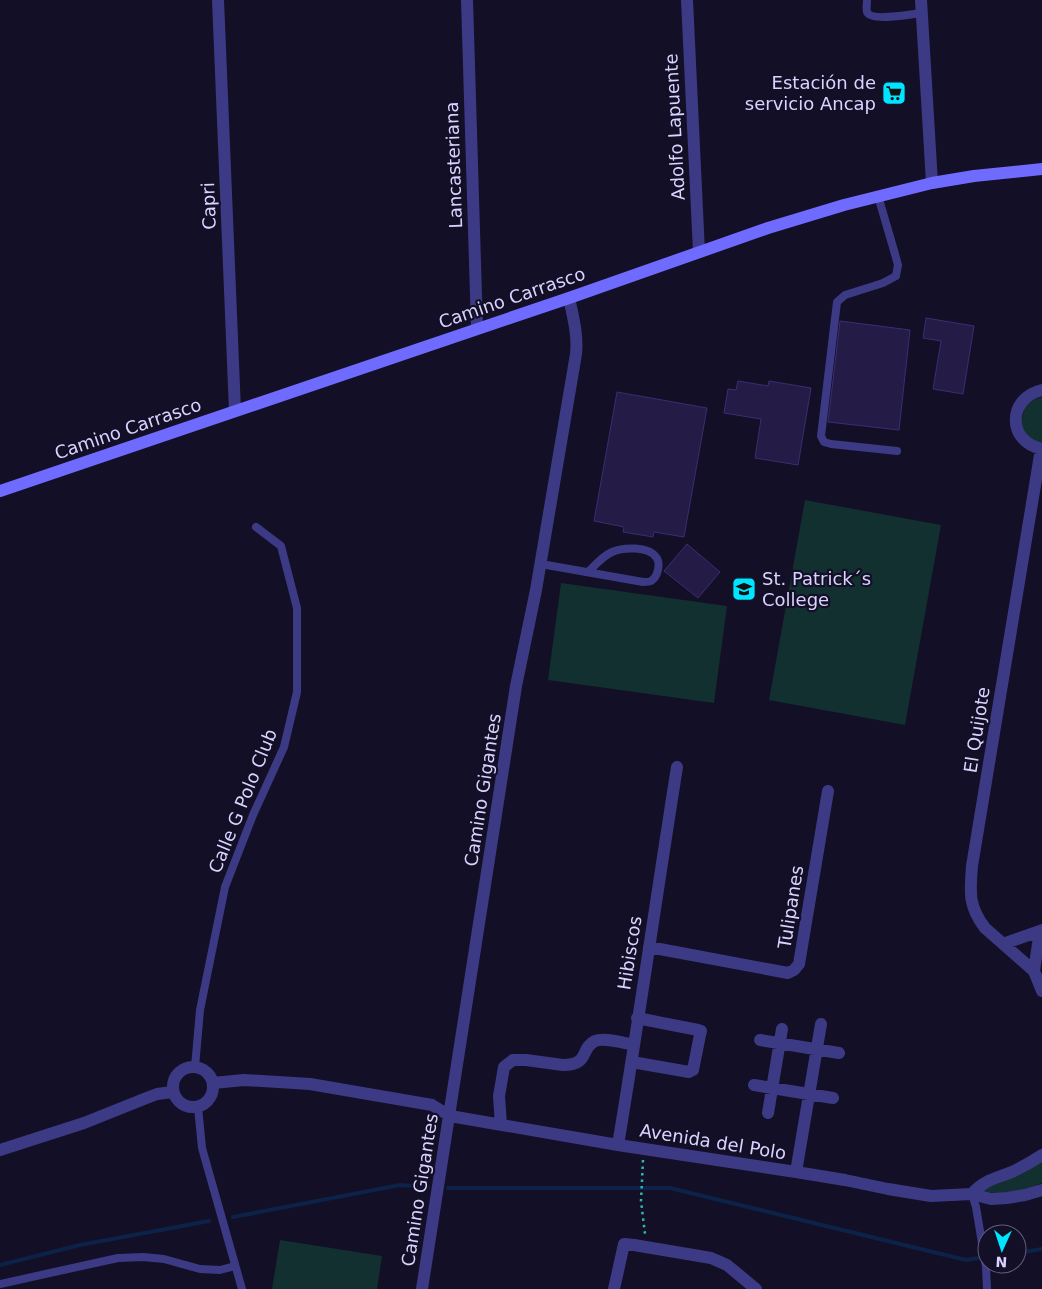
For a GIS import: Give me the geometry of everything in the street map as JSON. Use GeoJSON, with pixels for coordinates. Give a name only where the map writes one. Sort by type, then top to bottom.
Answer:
{"type":"FeatureCollection","features":[{"type":"Feature","properties":{"kind":"main road","name":"Camino Carrasco"},"geometry":{"type":"LineString","coordinates":[[0,491],[768,228],[844,205],[932,183],[974,176],[1042,169]]}},
{"type":"Feature","properties":{"kind":"street","name":"Capri"},"geometry":{"type":"LineString","coordinates":[[218,0],[235,411]]}},
{"type":"Feature","properties":{"kind":"street","name":"Lancasteriana"},"geometry":{"type":"LineString","coordinates":[[467,0],[476,328]]}},
{"type":"Feature","properties":{"kind":"street","name":"Adolfo Lapuente"},"geometry":{"type":"LineString","coordinates":[[687,0],[699,252]]}},
{"type":"Feature","properties":{"kind":"street"},"geometry":{"type":"LineString","coordinates":[[922,6],[932,183]]}},
{"type":"Feature","properties":{"kind":"street","name":"Camino Gigantes"},"geometry":{"type":"LineString","coordinates":[[422,1289],[516,686],[541,564],[576,354],[575,324],[568,298]]}},
{"type":"Feature","properties":{"kind":"street"},"geometry":{"type":"LineString","coordinates":[[1041,449],[1026,442],[1019,434],[1016,425],[1016,414],[1019,405],[1025,397],[1042,390]]}},
{"type":"Feature","properties":{"kind":"street","name":"El Quijote"},"geometry":{"type":"LineString","coordinates":[[1041,449],[972,866],[970,892],[974,910],[979,920],[985,928],[1034,971],[1042,991]]}},
{"type":"Feature","properties":{"kind":"street","name":"Hibiscos"},"geometry":{"type":"LineString","coordinates":[[618,1145],[677,767]]}},
{"type":"Feature","properties":{"kind":"street","name":"Tulipanes"},"geometry":{"type":"LineString","coordinates":[[649,947],[788,973],[794,970],[799,964],[828,791]]}},
{"type":"Feature","properties":{"kind":"street"},"geometry":{"type":"LineString","coordinates":[[1003,944],[1041,930],[1034,971]]}},
{"type":"Feature","properties":{"kind":"street"},"geometry":{"type":"LineString","coordinates":[[632,1062],[689,1072],[693,1070],[700,1035],[698,1030],[637,1018]]}},
{"type":"Feature","properties":{"kind":"street"},"geometry":{"type":"LineString","coordinates":[[796,1172],[821,1024]]}},
{"type":"Feature","properties":{"kind":"street"},"geometry":{"type":"LineString","coordinates":[[768,1113],[782,1030]]}},
{"type":"Feature","properties":{"kind":"street"},"geometry":{"type":"LineString","coordinates":[[500,1125],[499,1096],[504,1067],[513,1060],[569,1065],[575,1064],[583,1058],[589,1045],[596,1041],[603,1040],[634,1044]]}},
{"type":"Feature","properties":{"kind":"street"},"geometry":{"type":"LineString","coordinates":[[760,1040],[839,1053]]}},
{"type":"Feature","properties":{"kind":"street"},"geometry":{"type":"LineString","coordinates":[[189,1067],[195,1067],[207,1072],[213,1083],[214,1089],[209,1101],[198,1107],[191,1108],[180,1103],[173,1092],[174,1079],[189,1067]]}},
{"type":"Feature","properties":{"kind":"street","name":"Avenida del Polo"},"geometry":{"type":"LineString","coordinates":[[213,1083],[244,1080],[310,1084],[432,1105],[450,1116],[618,1145],[845,1180],[931,1196],[972,1194],[991,1199],[1025,1195],[1042,1190]]}},
{"type":"Feature","properties":{"kind":"street"},"geometry":{"type":"LineString","coordinates":[[754,1085],[833,1098]]}},
{"type":"Feature","properties":{"kind":"street"},"geometry":{"type":"LineString","coordinates":[[0,1150],[84,1123],[158,1094],[173,1092]]}},
{"type":"Feature","properties":{"kind":"street"},"geometry":{"type":"LineString","coordinates":[[972,1194],[985,1182],[1017,1170],[1042,1155]]}},
{"type":"Feature","properties":{"kind":"street"},"geometry":{"type":"LineString","coordinates":[[614,1289],[624,1244],[711,1258],[727,1265],[756,1289]]}},
{"type":"Feature","properties":{"kind":"lane"},"geometry":{"type":"LineString","coordinates":[[867,0],[867,12],[874,17],[881,17],[922,6]]}},
{"type":"Feature","properties":{"kind":"lane"},"geometry":{"type":"LineString","coordinates":[[878,196],[898,266],[896,276],[883,283],[845,295],[837,302],[821,436],[824,442],[831,444],[897,451]]}},
{"type":"Feature","properties":{"kind":"lane","name":"Calle G Polo Club"},"geometry":{"type":"LineString","coordinates":[[195,1067],[200,1010],[225,887],[253,815],[284,747],[297,692],[297,608],[281,546],[256,527]]}},
{"type":"Feature","properties":{"kind":"lane"},"geometry":{"type":"LineString","coordinates":[[541,564],[643,582],[650,581],[657,575],[659,564],[658,558],[653,554],[630,548],[609,553],[588,572]]}},
{"type":"Feature","properties":{"kind":"lane"},"geometry":{"type":"LineString","coordinates":[[198,1107],[202,1148],[242,1289]]}},
{"type":"Feature","properties":{"kind":"lane"},"geometry":{"type":"LineString","coordinates":[[972,1194],[986,1267],[987,1289]]}},
{"type":"Feature","properties":{"kind":"lane"},"geometry":{"type":"LineString","coordinates":[[0,1284],[118,1258],[143,1257],[164,1259],[200,1269],[220,1270],[235,1266]]}},
{"type":"Feature","properties":{"kind":"path"},"geometry":{"type":"LineString","coordinates":[[644,1148],[640,1201],[646,1247]]}},
{"type":"Feature","properties":{"kind":"green space"},"geometry":{"type":"Polygon","coordinates":[[[1042,397],[1042,443],[1029,439],[1021,425],[1024,409],[1029,403],[1042,397]]]}},
{"type":"Feature","properties":{"kind":"green space"},"geometry":{"type":"Polygon","coordinates":[[[805,500],[941,525],[905,725],[769,700],[805,500]]]}},
{"type":"Feature","properties":{"kind":"green space"},"geometry":{"type":"Polygon","coordinates":[[[561,583],[727,606],[714,703],[548,680],[561,583]]]}},
{"type":"Feature","properties":{"kind":"green space"},"geometry":{"type":"Polygon","coordinates":[[[1042,1162],[1042,1183],[1013,1192],[998,1193],[984,1191],[985,1189],[1042,1162]]]}},
{"type":"Feature","properties":{"kind":"green space"},"geometry":{"type":"Polygon","coordinates":[[[280,1240],[382,1256],[377,1289],[272,1289],[280,1240]]]}},
{"type":"Feature","properties":{"kind":"building"},"geometry":{"type":"Polygon","coordinates":[[[926,318],[974,326],[963,394],[933,389],[941,341],[923,338],[926,318]]]}},
{"type":"Feature","properties":{"kind":"building"},"geometry":{"type":"Polygon","coordinates":[[[840,321],[910,330],[899,430],[828,422],[840,321]]]}},
{"type":"Feature","properties":{"kind":"building"},"geometry":{"type":"Polygon","coordinates":[[[738,381],[768,386],[769,381],[811,388],[798,465],[755,458],[761,419],[724,413],[728,389],[736,390],[738,381]]]}},
{"type":"Feature","properties":{"kind":"building"},"geometry":{"type":"Polygon","coordinates":[[[617,392],[707,408],[684,537],[654,532],[653,537],[623,532],[624,527],[594,521],[617,392]]]}},
{"type":"Feature","properties":{"kind":"building"},"geometry":{"type":"Polygon","coordinates":[[[687,544],[720,572],[698,598],[664,571],[687,544]]]}},
{"type":"Feature","properties":{"kind":"waterway"},"geometry":{"type":"LineString","coordinates":[[233,1217],[400,1185],[428,1187]]}},
{"type":"Feature","properties":{"kind":"waterway"},"geometry":{"type":"LineString","coordinates":[[448,1188],[670,1188],[966,1260],[977,1258]]}},
{"type":"Feature","properties":{"kind":"waterway"},"geometry":{"type":"LineString","coordinates":[[0,1265],[80,1245],[209,1221]]}},
{"type":"Feature","properties":{"kind":"waterway"},"geometry":{"type":"LineString","coordinates":[[1027,1251],[1042,1249]]}},
{"type":"Feature","properties":{"kind":"place","name":"Estación de servicio Ancap"},"geometry":{"type":"Point","coordinates":[894,93]}},
{"type":"Feature","properties":{"kind":"place","name":"St. Patrick´s College"},"geometry":{"type":"Point","coordinates":[744,589]}}]}
